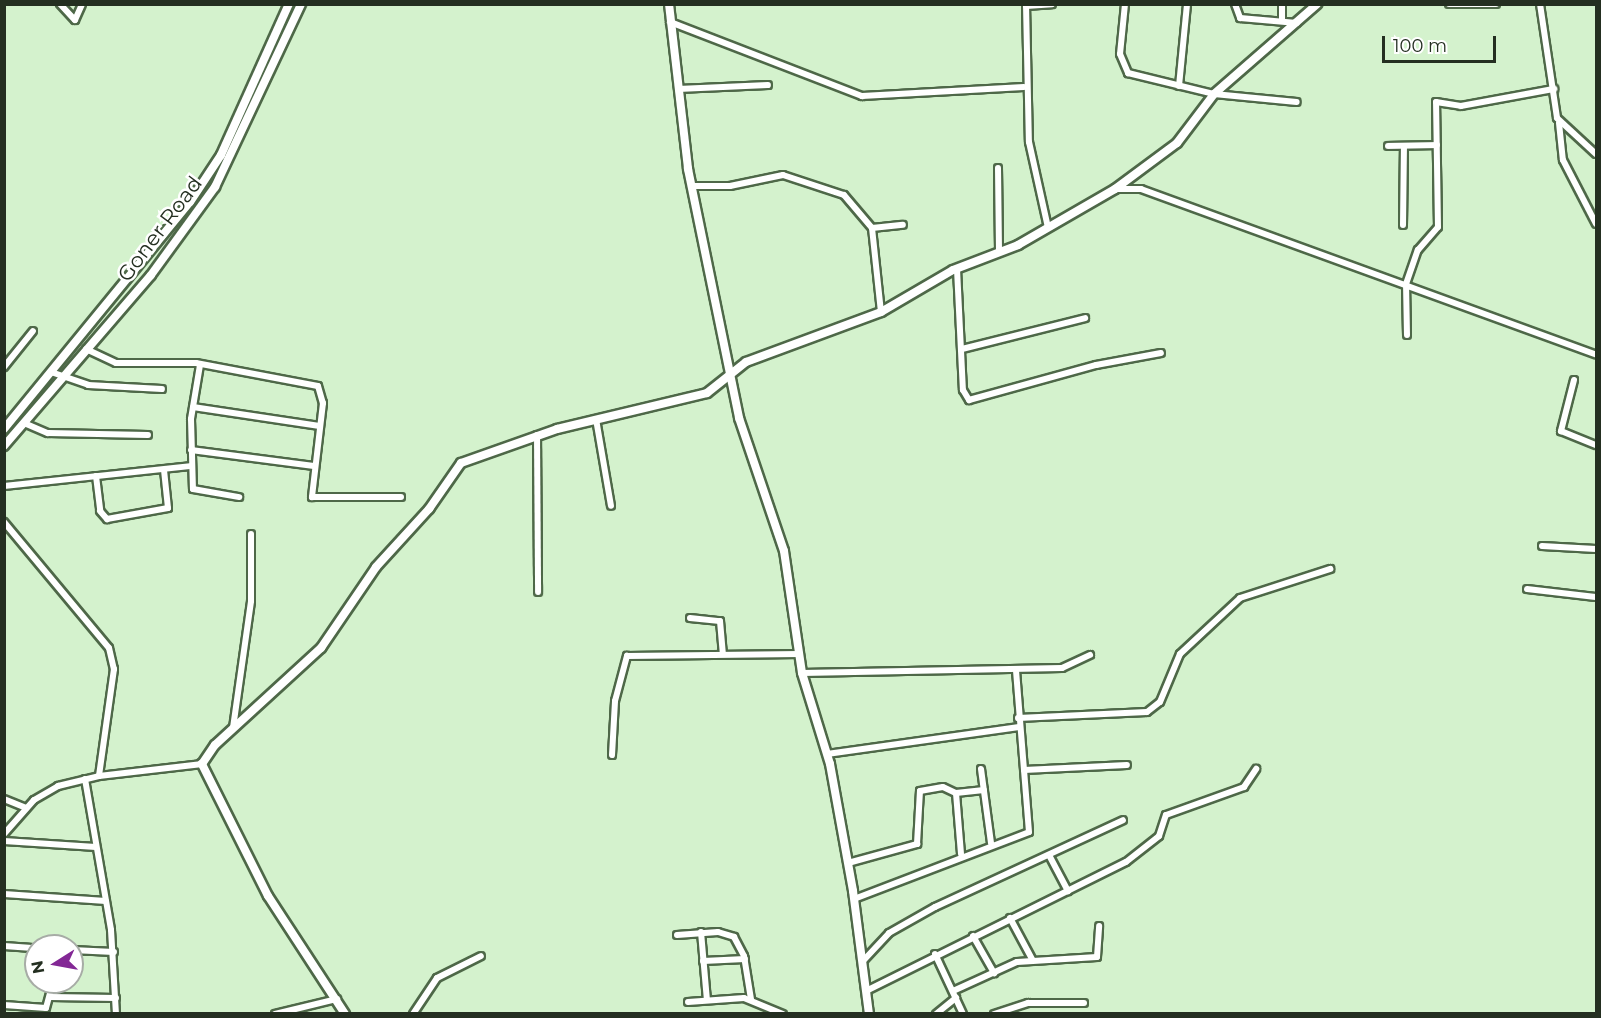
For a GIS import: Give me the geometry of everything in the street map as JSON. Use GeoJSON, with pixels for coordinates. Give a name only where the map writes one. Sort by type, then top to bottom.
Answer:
{"type":"FeatureCollection","features":[{"type":"Feature","properties":{"kind":"street"},"geometry":{"type":"LineString","coordinates":[[60,4],[75,20],[82,4]]}},
{"type":"Feature","properties":{"kind":"street","name":"Goner Road"},"geometry":{"type":"LineString","coordinates":[[4,429],[162,236],[221,155],[289,4]]}},
{"type":"Feature","properties":{"kind":"street","name":"Goner Road"},"geometry":{"type":"LineString","coordinates":[[4,446],[174,246],[236,149],[301,4]]}},
{"type":"Feature","properties":{"kind":"street"},"geometry":{"type":"LineString","coordinates":[[669,4],[678,90],[692,186],[739,418],[784,551],[802,673],[827,754],[848,863],[869,1014]]}},
{"type":"Feature","properties":{"kind":"street"},"geometry":{"type":"LineString","coordinates":[[1048,228],[1029,142],[1024,87],[1026,5],[1052,4]]}},
{"type":"Feature","properties":{"kind":"street"},"geometry":{"type":"LineString","coordinates":[[1125,4],[1123,68],[1179,86],[1214,94],[1297,102]]}},
{"type":"Feature","properties":{"kind":"street"},"geometry":{"type":"LineString","coordinates":[[1179,86],[1187,4]]}},
{"type":"Feature","properties":{"kind":"street"},"geometry":{"type":"LineString","coordinates":[[1235,4],[1238,18],[1297,23]]}},
{"type":"Feature","properties":{"kind":"street"},"geometry":{"type":"LineString","coordinates":[[1282,4],[1282,21]]}},
{"type":"Feature","properties":{"kind":"street"},"geometry":{"type":"LineString","coordinates":[[4,834],[26,808],[44,792],[99,776],[202,764],[233,729],[321,648],[376,567],[429,509],[461,463],[537,435],[707,393],[730,371],[881,312],[957,269],[1048,228],[1115,189],[1177,143],[1214,94],[1317,4]]}},
{"type":"Feature","properties":{"kind":"street"},"geometry":{"type":"LineString","coordinates":[[1449,4],[1496,4]]}},
{"type":"Feature","properties":{"kind":"street"},"geometry":{"type":"LineString","coordinates":[[1540,4],[1563,160],[1596,224]]}},
{"type":"Feature","properties":{"kind":"street"},"geometry":{"type":"LineString","coordinates":[[670,22],[862,96],[1024,87]]}},
{"type":"Feature","properties":{"kind":"street"},"geometry":{"type":"LineString","coordinates":[[678,90],[768,86]]}},
{"type":"Feature","properties":{"kind":"street"},"geometry":{"type":"LineString","coordinates":[[1407,335],[1406,284],[1418,250],[1438,227],[1438,100],[1461,106],[1554,89]]}},
{"type":"Feature","properties":{"kind":"street"},"geometry":{"type":"LineString","coordinates":[[1559,123],[1596,154]]}},
{"type":"Feature","properties":{"kind":"street"},"geometry":{"type":"LineString","coordinates":[[1388,147],[1437,145]]}},
{"type":"Feature","properties":{"kind":"street"},"geometry":{"type":"LineString","coordinates":[[1403,225],[1404,146]]}},
{"type":"Feature","properties":{"kind":"street"},"geometry":{"type":"LineString","coordinates":[[998,168],[999,252]]}},
{"type":"Feature","properties":{"kind":"street"},"geometry":{"type":"LineString","coordinates":[[692,186],[738,185],[773,175],[799,178],[844,195],[872,228],[881,312]]}},
{"type":"Feature","properties":{"kind":"street"},"geometry":{"type":"LineString","coordinates":[[1115,189],[1141,189],[1406,284],[1509,327],[1596,355]]}},
{"type":"Feature","properties":{"kind":"street"},"geometry":{"type":"LineString","coordinates":[[872,228],[903,225]]}},
{"type":"Feature","properties":{"kind":"street"},"geometry":{"type":"LineString","coordinates":[[162,236],[174,246]]}},
{"type":"Feature","properties":{"kind":"street"},"geometry":{"type":"LineString","coordinates":[[957,269],[963,390],[969,400],[1096,365],[1161,353]]}},
{"type":"Feature","properties":{"kind":"street"},"geometry":{"type":"LineString","coordinates":[[962,349],[1085,318]]}},
{"type":"Feature","properties":{"kind":"street"},"geometry":{"type":"LineString","coordinates":[[4,367],[33,331]]}},
{"type":"Feature","properties":{"kind":"street"},"geometry":{"type":"LineString","coordinates":[[86,349],[116,363],[200,364],[318,386],[323,393],[312,496],[401,497]]}},
{"type":"Feature","properties":{"kind":"street"},"geometry":{"type":"LineString","coordinates":[[200,364],[193,407],[190,466],[198,494],[239,497]]}},
{"type":"Feature","properties":{"kind":"street"},"geometry":{"type":"LineString","coordinates":[[51,372],[62,378],[88,385],[162,389]]}},
{"type":"Feature","properties":{"kind":"street"},"geometry":{"type":"LineString","coordinates":[[1575,380],[1559,424],[1561,431],[1596,445]]}},
{"type":"Feature","properties":{"kind":"street"},"geometry":{"type":"LineString","coordinates":[[193,407],[320,426]]}},
{"type":"Feature","properties":{"kind":"street"},"geometry":{"type":"LineString","coordinates":[[596,419],[611,506]]}},
{"type":"Feature","properties":{"kind":"street"},"geometry":{"type":"LineString","coordinates":[[24,423],[48,433],[148,435]]}},
{"type":"Feature","properties":{"kind":"street"},"geometry":{"type":"LineString","coordinates":[[537,435],[538,592]]}},
{"type":"Feature","properties":{"kind":"street"},"geometry":{"type":"LineString","coordinates":[[191,450],[314,466]]}},
{"type":"Feature","properties":{"kind":"street"},"geometry":{"type":"LineString","coordinates":[[4,486],[190,466]]}},
{"type":"Feature","properties":{"kind":"street"},"geometry":{"type":"LineString","coordinates":[[96,476],[100,511],[107,519],[168,508],[164,470]]}},
{"type":"Feature","properties":{"kind":"street"},"geometry":{"type":"LineString","coordinates":[[4,522],[109,648],[114,669],[99,776]]}},
{"type":"Feature","properties":{"kind":"street"},"geometry":{"type":"LineString","coordinates":[[233,729],[251,601],[251,534]]}},
{"type":"Feature","properties":{"kind":"street"},"geometry":{"type":"LineString","coordinates":[[1542,546],[1596,549]]}},
{"type":"Feature","properties":{"kind":"street"},"geometry":{"type":"LineString","coordinates":[[1018,718],[1147,712],[1160,702],[1180,654],[1240,598],[1330,569]]}},
{"type":"Feature","properties":{"kind":"street"},"geometry":{"type":"LineString","coordinates":[[1527,589],[1596,597]]}},
{"type":"Feature","properties":{"kind":"street"},"geometry":{"type":"LineString","coordinates":[[690,618],[720,621],[723,653]]}},
{"type":"Feature","properties":{"kind":"street"},"geometry":{"type":"LineString","coordinates":[[612,755],[615,700],[627,656],[723,653],[800,654]]}},
{"type":"Feature","properties":{"kind":"street"},"geometry":{"type":"LineString","coordinates":[[802,673],[1062,668],[1090,655]]}},
{"type":"Feature","properties":{"kind":"street"},"geometry":{"type":"LineString","coordinates":[[854,899],[891,889],[961,854],[1031,828],[1018,718],[1016,670]]}},
{"type":"Feature","properties":{"kind":"street"},"geometry":{"type":"LineString","coordinates":[[827,754],[1019,727]]}},
{"type":"Feature","properties":{"kind":"street"},"geometry":{"type":"LineString","coordinates":[[202,764],[268,896],[345,1014]]}},
{"type":"Feature","properties":{"kind":"street"},"geometry":{"type":"LineString","coordinates":[[1024,770],[1127,765]]}},
{"type":"Feature","properties":{"kind":"street"},"geometry":{"type":"LineString","coordinates":[[981,769],[991,843]]}},
{"type":"Feature","properties":{"kind":"street"},"geometry":{"type":"LineString","coordinates":[[866,991],[935,954],[1126,862],[1159,836],[1167,815],[1244,788],[1256,770]]}},
{"type":"Feature","properties":{"kind":"street"},"geometry":{"type":"LineString","coordinates":[[85,779],[114,952],[116,1014]]}},
{"type":"Feature","properties":{"kind":"street"},"geometry":{"type":"LineString","coordinates":[[848,863],[917,844],[920,790],[948,787],[956,793],[984,790]]}},
{"type":"Feature","properties":{"kind":"street"},"geometry":{"type":"LineString","coordinates":[[956,793],[961,854]]}},
{"type":"Feature","properties":{"kind":"street"},"geometry":{"type":"LineString","coordinates":[[4,799],[26,808]]}},
{"type":"Feature","properties":{"kind":"street"},"geometry":{"type":"LineString","coordinates":[[863,961],[889,933],[1123,820]]}},
{"type":"Feature","properties":{"kind":"street"},"geometry":{"type":"LineString","coordinates":[[4,841],[96,847]]}},
{"type":"Feature","properties":{"kind":"street"},"geometry":{"type":"LineString","coordinates":[[1049,855],[1068,891]]}},
{"type":"Feature","properties":{"kind":"street"},"geometry":{"type":"LineString","coordinates":[[4,894],[106,901]]}},
{"type":"Feature","properties":{"kind":"street"},"geometry":{"type":"LineString","coordinates":[[1010,918],[1032,959]]}},
{"type":"Feature","properties":{"kind":"street"},"geometry":{"type":"LineString","coordinates":[[936,1014],[955,994],[994,973],[1032,959],[1097,957],[1099,926]]}},
{"type":"Feature","properties":{"kind":"street"},"geometry":{"type":"LineString","coordinates":[[677,935],[701,932],[734,937],[745,959],[751,999]]}},
{"type":"Feature","properties":{"kind":"street"},"geometry":{"type":"LineString","coordinates":[[701,932],[707,1000]]}},
{"type":"Feature","properties":{"kind":"street"},"geometry":{"type":"LineString","coordinates":[[973,936],[994,973]]}},
{"type":"Feature","properties":{"kind":"street"},"geometry":{"type":"LineString","coordinates":[[4,946],[24,947]]}},
{"type":"Feature","properties":{"kind":"street"},"geometry":{"type":"LineString","coordinates":[[84,951],[114,952]]}},
{"type":"Feature","properties":{"kind":"street"},"geometry":{"type":"LineString","coordinates":[[935,954],[963,1014]]}},
{"type":"Feature","properties":{"kind":"street"},"geometry":{"type":"LineString","coordinates":[[413,1014],[437,978],[481,956]]}},
{"type":"Feature","properties":{"kind":"street"},"geometry":{"type":"LineString","coordinates":[[703,961],[745,959]]}},
{"type":"Feature","properties":{"kind":"street"},"geometry":{"type":"LineString","coordinates":[[4,1005],[34,1011],[49,1006],[51,994]]}},
{"type":"Feature","properties":{"kind":"street"},"geometry":{"type":"LineString","coordinates":[[51,997],[116,998]]}},
{"type":"Feature","properties":{"kind":"street"},"geometry":{"type":"LineString","coordinates":[[275,1014],[337,999]]}},
{"type":"Feature","properties":{"kind":"street"},"geometry":{"type":"LineString","coordinates":[[688,1002],[751,999],[783,1014]]}},
{"type":"Feature","properties":{"kind":"street"},"geometry":{"type":"LineString","coordinates":[[994,1014],[1028,1003],[1084,1003]]}}]}
